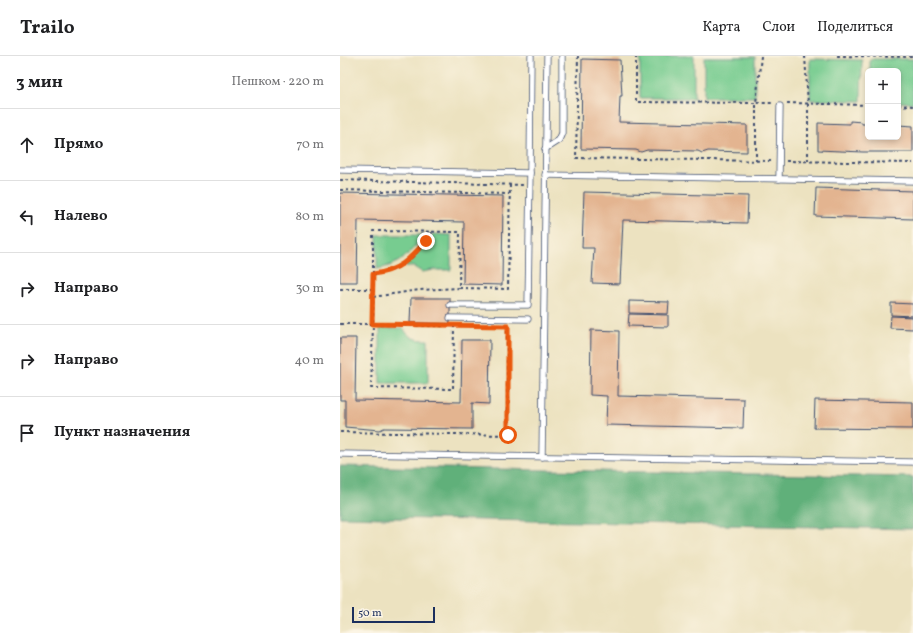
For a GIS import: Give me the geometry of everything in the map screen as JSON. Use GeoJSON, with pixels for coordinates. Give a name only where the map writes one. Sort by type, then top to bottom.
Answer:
{"type":"FeatureCollection","features":[{"type":"Feature","properties":{"kind":"lane"},"geometry":{"type":"LineString","coordinates":[[450,305],[528,305],[531,56]]}},
{"type":"Feature","properties":{"kind":"lane"},"geometry":{"type":"LineString","coordinates":[[542,457],[547,56]]}},
{"type":"Feature","properties":{"kind":"lane"},"geometry":{"type":"LineString","coordinates":[[545,149],[559,140],[562,133],[562,56]]}},
{"type":"Feature","properties":{"kind":"lane"},"geometry":{"type":"LineString","coordinates":[[779,105],[779,179]]}},
{"type":"Feature","properties":{"kind":"lane"},"geometry":{"type":"LineString","coordinates":[[340,170],[530,173]]}},
{"type":"Feature","properties":{"kind":"lane"},"geometry":{"type":"LineString","coordinates":[[545,175],[913,181]]}},
{"type":"Feature","properties":{"kind":"lane"},"geometry":{"type":"LineString","coordinates":[[450,318],[528,319]]}},
{"type":"Feature","properties":{"kind":"lane"},"geometry":{"type":"LineString","coordinates":[[340,454],[913,462]]}},
{"type":"Feature","properties":{"kind":"path"},"geometry":{"type":"LineString","coordinates":[[578,56],[576,158],[913,164]]}},
{"type":"Feature","properties":{"kind":"path"},"geometry":{"type":"LineString","coordinates":[[636,56],[636,102],[756,103],[779,105]]}},
{"type":"Feature","properties":{"kind":"path"},"geometry":{"type":"LineString","coordinates":[[756,161],[756,103],[761,56]]}},
{"type":"Feature","properties":{"kind":"path"},"geometry":{"type":"LineString","coordinates":[[805,56],[808,104],[808,162]]}},
{"type":"Feature","properties":{"kind":"path"},"geometry":{"type":"LineString","coordinates":[[837,56],[913,57]]}},
{"type":"Feature","properties":{"kind":"path"},"geometry":{"type":"LineString","coordinates":[[786,103],[865,105]]}},
{"type":"Feature","properties":{"kind":"path"},"geometry":{"type":"LineString","coordinates":[[901,105],[913,106]]}},
{"type":"Feature","properties":{"kind":"path"},"geometry":{"type":"LineString","coordinates":[[340,180],[530,185]]}},
{"type":"Feature","properties":{"kind":"path"},"geometry":{"type":"LineString","coordinates":[[373,297],[419,290],[459,288],[508,289],[510,184]]}},
{"type":"Feature","properties":{"kind":"path"},"geometry":{"type":"LineString","coordinates":[[340,190],[510,194]]}},
{"type":"Feature","properties":{"kind":"path"},"geometry":{"type":"LineString","coordinates":[[454,326],[453,389],[371,388],[373,231],[460,232],[459,288]]}},
{"type":"Feature","properties":{"kind":"path"},"geometry":{"type":"LineString","coordinates":[[373,274],[386,273],[397,268],[416,252],[432,232]]}},
{"type":"Feature","properties":{"kind":"path"},"geometry":{"type":"LineString","coordinates":[[340,289],[373,289]]}},
{"type":"Feature","properties":{"kind":"path"},"geometry":{"type":"LineString","coordinates":[[340,324],[462,326]]}},
{"type":"Feature","properties":{"kind":"path"},"geometry":{"type":"LineString","coordinates":[[340,432],[508,435],[508,326],[500,326]]}},
{"type":"Feature","properties":{"kind":"green space"},"geometry":{"type":"Polygon","coordinates":[[[640,56],[694,56],[694,98],[640,98],[640,56]]]}},
{"type":"Feature","properties":{"kind":"green space"},"geometry":{"type":"Polygon","coordinates":[[[704,57],[755,57],[755,97],[704,97],[704,57]]]}},
{"type":"Feature","properties":{"kind":"green space"},"geometry":{"type":"Polygon","coordinates":[[[810,59],[862,60],[861,101],[810,100],[810,59]]]}},
{"type":"Feature","properties":{"kind":"green space"},"geometry":{"type":"Polygon","coordinates":[[[870,59],[913,59],[913,103],[901,102],[901,68],[870,68],[870,59]]]}},
{"type":"Feature","properties":{"kind":"green space"},"geometry":{"type":"Polygon","coordinates":[[[433,234],[451,235],[451,270],[433,270],[422,272],[414,267],[406,266],[406,264],[433,234]]]}},
{"type":"Feature","properties":{"kind":"green space"},"geometry":{"type":"Polygon","coordinates":[[[377,235],[424,235],[404,258],[392,265],[377,269],[377,235]]]}},
{"type":"Feature","properties":{"kind":"green space"},"geometry":{"type":"Polygon","coordinates":[[[380,328],[403,328],[408,335],[413,338],[428,340],[428,383],[380,383],[380,328]]]}},
{"type":"Feature","properties":{"kind":"green space"},"geometry":{"type":"Polygon","coordinates":[[[340,466],[913,477],[913,529],[340,517],[340,466]]]}},
{"type":"Feature","properties":{"kind":"building"},"geometry":{"type":"Polygon","coordinates":[[[582,59],[620,60],[622,96],[620,96],[619,122],[747,125],[747,152],[708,151],[702,153],[698,151],[647,150],[641,152],[636,150],[581,149],[582,59]]]}},
{"type":"Feature","properties":{"kind":"building"},"geometry":{"type":"Polygon","coordinates":[[[850,121],[862,122],[862,124],[865,124],[865,140],[901,140],[901,125],[913,126],[913,152],[818,150],[818,123],[850,124],[850,121]]]}},
{"type":"Feature","properties":{"kind":"building"},"geometry":{"type":"Polygon","coordinates":[[[816,188],[913,191],[913,219],[815,216],[816,188]]]}},
{"type":"Feature","properties":{"kind":"building"},"geometry":{"type":"Polygon","coordinates":[[[584,192],[748,196],[747,223],[623,220],[620,284],[592,283],[594,248],[582,248],[584,192]]]}},
{"type":"Feature","properties":{"kind":"building"},"geometry":{"type":"Polygon","coordinates":[[[340,193],[503,196],[502,285],[463,284],[464,222],[358,220],[357,282],[340,282],[340,193]]]}},
{"type":"Feature","properties":{"kind":"building"},"geometry":{"type":"Polygon","coordinates":[[[411,298],[450,298],[450,324],[410,323],[411,298]]]}},
{"type":"Feature","properties":{"kind":"building"},"geometry":{"type":"Polygon","coordinates":[[[629,301],[669,302],[668,314],[629,313],[629,301]]]}},
{"type":"Feature","properties":{"kind":"building"},"geometry":{"type":"Polygon","coordinates":[[[891,303],[913,304],[913,316],[891,315],[891,303]]]}},
{"type":"Feature","properties":{"kind":"building"},"geometry":{"type":"Polygon","coordinates":[[[629,314],[668,315],[668,327],[628,326],[629,314]]]}},
{"type":"Feature","properties":{"kind":"building"},"geometry":{"type":"Polygon","coordinates":[[[891,316],[913,317],[913,329],[890,328],[891,316]]]}},
{"type":"Feature","properties":{"kind":"building"},"geometry":{"type":"Polygon","coordinates":[[[591,330],[619,331],[618,396],[744,399],[743,428],[606,425],[607,396],[590,395],[591,330]]]}},
{"type":"Feature","properties":{"kind":"building"},"geometry":{"type":"Polygon","coordinates":[[[340,338],[356,338],[355,400],[461,402],[462,340],[490,340],[489,404],[472,403],[472,429],[384,428],[380,430],[345,427],[345,400],[340,400],[340,338]]]}},
{"type":"Feature","properties":{"kind":"building"},"geometry":{"type":"Polygon","coordinates":[[[815,400],[913,402],[913,429],[814,428],[815,400]]]}},
{"type":"Feature","properties":{"kind":"route"},"geometry":{"type":"LineString","coordinates":[[426,241],[407,262],[386,273],[373,274],[372,324],[508,326],[508,435]]}}]}
